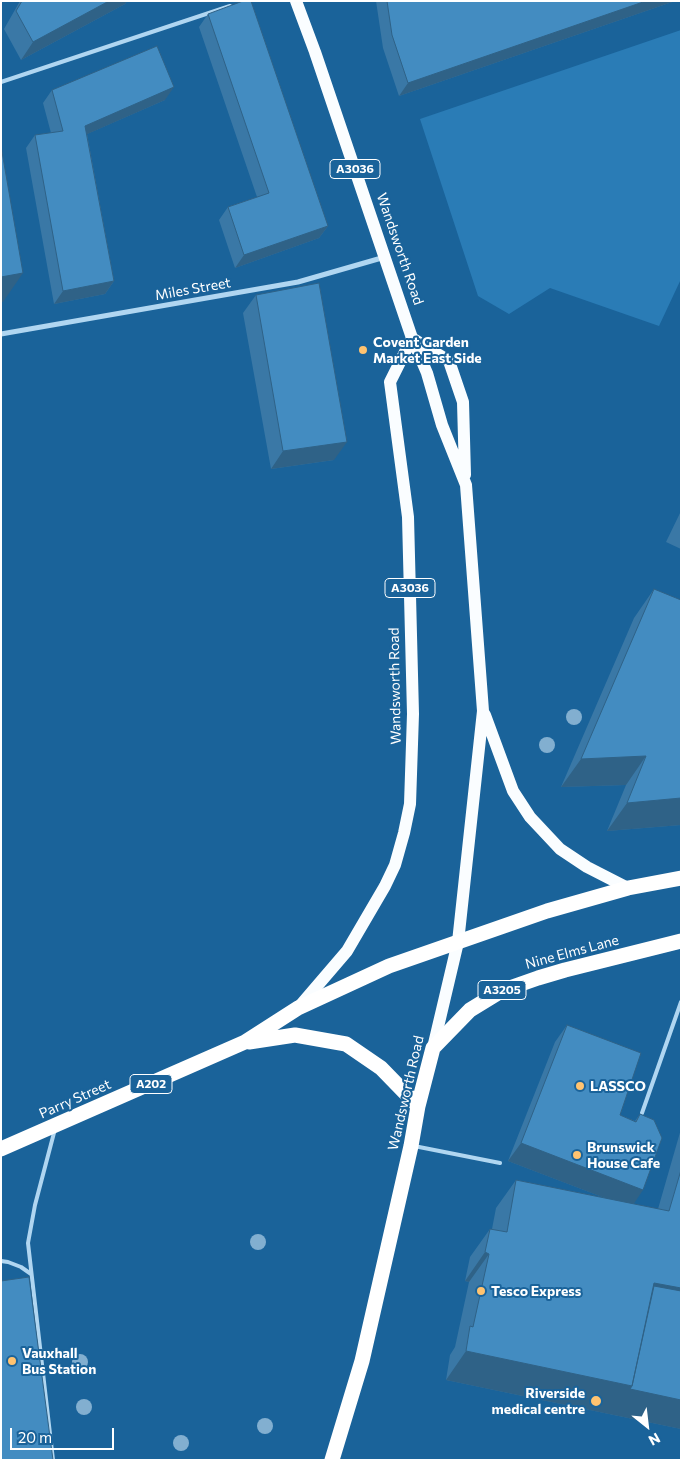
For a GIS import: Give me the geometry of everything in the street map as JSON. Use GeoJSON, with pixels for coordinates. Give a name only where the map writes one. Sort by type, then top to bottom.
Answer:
{"type":"FeatureCollection","features":[{"type":"Feature","properties":{"kind":"highway"},"geometry":{"type":"LineString","coordinates":[[458,942],[547,911],[628,888],[681,878]]}},
{"type":"Feature","properties":{"kind":"highway","name":"Nine Elms Lane"},"geometry":{"type":"LineString","coordinates":[[433,1048],[470,1010],[501,991],[565,970],[681,941]]}},
{"type":"Feature","properties":{"kind":"highway","name":"Parry Street"},"geometry":{"type":"LineString","coordinates":[[1,1148],[245,1042],[298,1008],[389,966],[458,942]]}},
{"type":"Feature","properties":{"kind":"highway","name":"Parry Street"},"geometry":{"type":"LineString","coordinates":[[245,1042],[295,1035],[346,1044],[381,1068],[418,1106]]}},
{"type":"Feature","properties":{"kind":"highway","name":"Wandsworth Road"},"geometry":{"type":"LineString","coordinates":[[332,1460],[362,1361],[411,1146],[418,1106],[433,1048]]}},
{"type":"Feature","properties":{"kind":"main road","name":"Wandsworth Road"},"geometry":{"type":"LineString","coordinates":[[296,1],[386,257],[412,338],[427,373],[442,425],[466,485],[483,711],[458,942],[433,1048]]}},
{"type":"Feature","properties":{"kind":"main road","name":"Wandsworth Road"},"geometry":{"type":"LineString","coordinates":[[298,1008],[347,951],[385,886],[395,864],[410,804],[413,714],[408,517],[390,382],[412,338]]}},
{"type":"Feature","properties":{"kind":"main road"},"geometry":{"type":"LineString","coordinates":[[412,338],[449,361],[463,402],[466,485]]}},
{"type":"Feature","properties":{"kind":"main road","name":"Wandsworth Road"},"geometry":{"type":"LineString","coordinates":[[483,711],[512,791],[530,817],[560,849],[587,868],[628,888]]}},
{"type":"Feature","properties":{"kind":"street","name":"Miles Street"},"geometry":{"type":"LineString","coordinates":[[1,334],[298,282],[386,257]]}},
{"type":"Feature","properties":{"kind":"lane"},"geometry":{"type":"LineString","coordinates":[[1,82],[235,4]]}},
{"type":"Feature","properties":{"kind":"lane"},"geometry":{"type":"LineString","coordinates":[[642,1113],[681,1002]]}},
{"type":"Feature","properties":{"kind":"lane"},"geometry":{"type":"LineString","coordinates":[[53,1460],[28,1243],[34,1205],[56,1125]]}},
{"type":"Feature","properties":{"kind":"lane"},"geometry":{"type":"LineString","coordinates":[[411,1146],[500,1163]]}},
{"type":"Feature","properties":{"kind":"lane"},"geometry":{"type":"LineString","coordinates":[[1,1261],[21,1267],[31,1274]]}},
{"type":"Feature","properties":{"kind":"shaded area"},"geometry":{"type":"Polygon","coordinates":[[[681,30],[681,279],[659,326],[550,288],[509,314],[478,296],[420,119],[681,30]]]}},
{"type":"Feature","properties":{"kind":"building"},"geometry":{"type":"Polygon","coordinates":[[[22,1],[109,1],[33,42],[16,11],[22,1]]]}},
{"type":"Feature","properties":{"kind":"building"},"geometry":{"type":"Polygon","coordinates":[[[243,1],[251,1],[328,226],[244,255],[228,207],[269,193],[208,14],[243,1]]]}},
{"type":"Feature","properties":{"kind":"building"},"geometry":{"type":"Polygon","coordinates":[[[387,1],[646,1],[408,83],[392,35],[387,1]]]}},
{"type":"Feature","properties":{"kind":"building"},"geometry":{"type":"Polygon","coordinates":[[[157,46],[174,87],[85,126],[114,281],[63,291],[35,135],[63,131],[52,90],[157,46]]]}},
{"type":"Feature","properties":{"kind":"building"},"geometry":{"type":"Polygon","coordinates":[[[1,146],[23,273],[1,277],[1,146]]]}},
{"type":"Feature","properties":{"kind":"building"},"geometry":{"type":"Polygon","coordinates":[[[319,283],[347,442],[283,451],[256,295],[319,283]]]}},
{"type":"Feature","properties":{"kind":"building"},"geometry":{"type":"Polygon","coordinates":[[[654,589],[681,600],[681,798],[627,803],[646,756],[581,759],[654,589]]]}},
{"type":"Feature","properties":{"kind":"building"},"geometry":{"type":"Polygon","coordinates":[[[567,1025],[641,1053],[620,1115],[636,1122],[640,1114],[654,1120],[662,1138],[643,1190],[521,1143],[567,1025]]]}},
{"type":"Feature","properties":{"kind":"building"},"geometry":{"type":"Polygon","coordinates":[[[681,1170],[681,1288],[654,1283],[632,1386],[466,1351],[470,1326],[473,1327],[489,1254],[485,1252],[490,1229],[507,1232],[516,1180],[669,1211],[681,1170]]]}},
{"type":"Feature","properties":{"kind":"building"},"geometry":{"type":"Polygon","coordinates":[[[29,1277],[53,1460],[1,1460],[1,1281],[29,1277]]]}},
{"type":"Feature","properties":{"kind":"building"},"geometry":{"type":"Polygon","coordinates":[[[654,1286],[681,1291],[681,1400],[630,1389],[654,1286]]]}},
{"type":"Feature","properties":{"kind":"place","name":"Covent Garden Market East Side"},"geometry":{"type":"Point","coordinates":[363,350]}},
{"type":"Feature","properties":{"kind":"place","name":"LASSCO"},"geometry":{"type":"Point","coordinates":[580,1086]}},
{"type":"Feature","properties":{"kind":"place","name":"Brunswick House Cafe"},"geometry":{"type":"Point","coordinates":[577,1155]}},
{"type":"Feature","properties":{"kind":"place","name":"Tesco Express"},"geometry":{"type":"Point","coordinates":[481,1291]}},
{"type":"Feature","properties":{"kind":"place","name":"Vauxhall Bus Station"},"geometry":{"type":"Point","coordinates":[12,1361]}},
{"type":"Feature","properties":{"kind":"place","name":"Riverside medical centre"},"geometry":{"type":"Point","coordinates":[596,1401]}}]}
